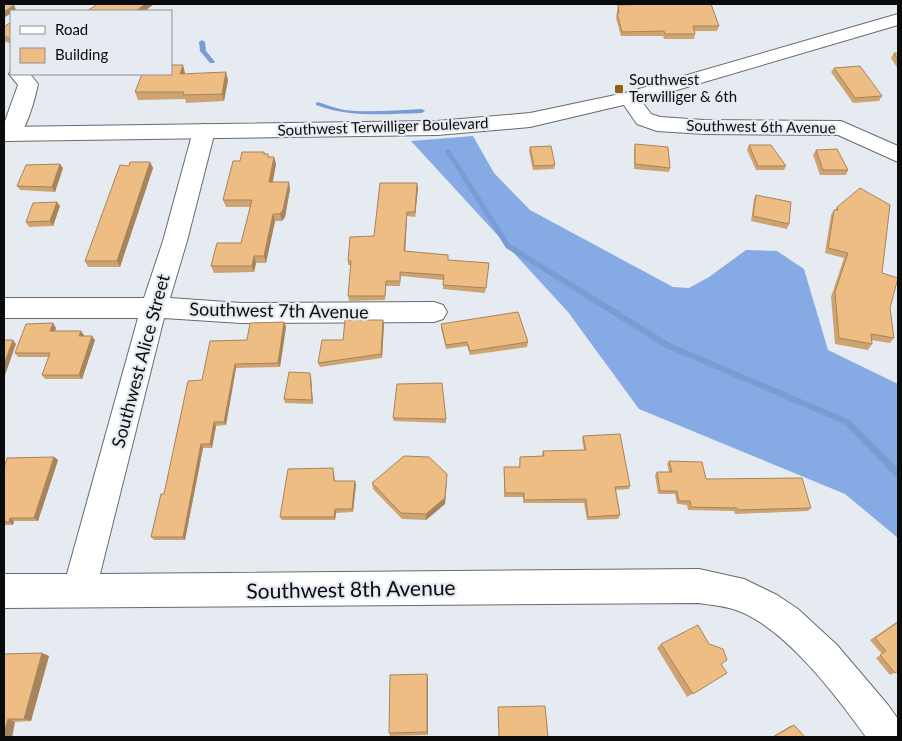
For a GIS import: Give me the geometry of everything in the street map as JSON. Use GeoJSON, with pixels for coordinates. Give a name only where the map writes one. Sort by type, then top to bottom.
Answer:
{"type":"FeatureCollection","features":[{"type":"Feature","properties":{"kind":"street"},"geometry":{"type":"LineString","coordinates":[[881,4],[898,8]]}},
{"type":"Feature","properties":{"kind":"street","name":"Southwest Terwilliger Boulevard"},"geometry":{"type":"LineString","coordinates":[[7,134],[361,130],[484,126],[530,120],[628,98],[898,19]]}},
{"type":"Feature","properties":{"kind":"street"},"geometry":{"type":"LineString","coordinates":[[7,134],[23,104],[28,84],[20,75]]}},
{"type":"Feature","properties":{"kind":"street","name":"Southwest 6th Avenue"},"geometry":{"type":"LineString","coordinates":[[628,98],[644,119],[657,124],[704,127],[841,128],[898,155]]}},
{"type":"Feature","properties":{"kind":"street","name":"Southwest Alice Street"},"geometry":{"type":"LineString","coordinates":[[79,592],[152,310],[175,241],[204,131]]}},
{"type":"Feature","properties":{"kind":"street","name":"Southwest 7th Avenue"},"geometry":{"type":"LineString","coordinates":[[4,308],[152,310],[189,308],[241,313],[434,312]]}},
{"type":"Feature","properties":{"kind":"street","name":"Southwest 8th Avenue"},"geometry":{"type":"LineString","coordinates":[[4,592],[698,586],[742,596],[766,608],[816,650],[836,670],[889,737]]}},
{"type":"Feature","properties":{"kind":"shaded area"},"geometry":{"type":"Polygon","coordinates":[[[473,136],[494,173],[530,210],[673,287],[689,288],[709,277],[746,250],[777,251],[804,269],[828,350],[898,384],[898,538],[845,494],[639,409],[568,312],[411,141],[473,136]]]}},
{"type":"Feature","properties":{"kind":"building"},"geometry":{"type":"Polygon","coordinates":[[[4,4],[10,4],[14,5],[4,12],[4,4]]]}},
{"type":"Feature","properties":{"kind":"building"},"geometry":{"type":"Polygon","coordinates":[[[98,4],[145,4],[137,10],[89,10],[98,4]]]}},
{"type":"Feature","properties":{"kind":"building"},"geometry":{"type":"Polygon","coordinates":[[[711,4],[719,26],[693,26],[695,34],[665,34],[664,31],[622,32],[617,13],[619,13],[618,5],[711,4]]]}},
{"type":"Feature","properties":{"kind":"building"},"geometry":{"type":"Polygon","coordinates":[[[10,23],[10,39],[4,36],[4,27],[10,23]]]}},
{"type":"Feature","properties":{"kind":"building"},"geometry":{"type":"Polygon","coordinates":[[[172,65],[183,65],[180,74],[226,72],[222,94],[183,95],[184,92],[135,92],[142,75],[172,75],[172,65]]]}},
{"type":"Feature","properties":{"kind":"building"},"geometry":{"type":"Polygon","coordinates":[[[860,66],[882,96],[855,98],[834,68],[860,66]]]}},
{"type":"Feature","properties":{"kind":"building"},"geometry":{"type":"Polygon","coordinates":[[[635,144],[668,147],[670,168],[635,164],[635,144]]]}},
{"type":"Feature","properties":{"kind":"building"},"geometry":{"type":"Polygon","coordinates":[[[749,145],[771,145],[786,166],[758,166],[749,145]]]}},
{"type":"Feature","properties":{"kind":"building"},"geometry":{"type":"Polygon","coordinates":[[[551,146],[555,165],[534,166],[530,147],[551,146]]]}},
{"type":"Feature","properties":{"kind":"building"},"geometry":{"type":"Polygon","coordinates":[[[837,149],[848,170],[823,170],[816,150],[837,149]]]}},
{"type":"Feature","properties":{"kind":"building"},"geometry":{"type":"Polygon","coordinates":[[[242,152],[264,152],[264,154],[268,154],[268,157],[274,157],[269,182],[289,182],[283,210],[280,214],[273,214],[264,256],[254,256],[252,266],[211,266],[217,243],[241,243],[252,200],[223,200],[233,161],[240,161],[242,152]]]}},
{"type":"Feature","properties":{"kind":"building"},"geometry":{"type":"Polygon","coordinates":[[[130,162],[150,162],[117,261],[85,261],[120,165],[129,166],[130,162]]]}},
{"type":"Feature","properties":{"kind":"building"},"geometry":{"type":"Polygon","coordinates":[[[60,164],[52,187],[17,186],[26,165],[60,164]]]}},
{"type":"Feature","properties":{"kind":"building"},"geometry":{"type":"Polygon","coordinates":[[[380,183],[417,183],[415,212],[407,212],[404,251],[448,255],[448,260],[489,263],[486,288],[443,285],[444,275],[400,272],[400,281],[386,281],[385,296],[348,296],[351,261],[348,261],[350,237],[374,236],[380,183]]]}},
{"type":"Feature","properties":{"kind":"building"},"geometry":{"type":"Polygon","coordinates":[[[860,188],[890,205],[882,273],[898,278],[890,308],[894,338],[871,334],[872,344],[839,338],[835,292],[848,253],[828,248],[834,210],[838,210],[837,207],[860,188]]]}},
{"type":"Feature","properties":{"kind":"building"},"geometry":{"type":"Polygon","coordinates":[[[756,195],[791,202],[789,224],[753,216],[756,195]]]}},
{"type":"Feature","properties":{"kind":"building"},"geometry":{"type":"Polygon","coordinates":[[[57,202],[50,221],[26,222],[33,203],[57,202]]]}},
{"type":"Feature","properties":{"kind":"building"},"geometry":{"type":"Polygon","coordinates":[[[518,312],[528,342],[470,351],[467,342],[446,345],[441,324],[518,312]]]}},
{"type":"Feature","properties":{"kind":"building"},"geometry":{"type":"Polygon","coordinates":[[[345,320],[383,320],[381,354],[318,363],[322,340],[343,340],[345,320]]]}},
{"type":"Feature","properties":{"kind":"building"},"geometry":{"type":"Polygon","coordinates":[[[284,322],[278,363],[235,364],[224,422],[214,422],[210,444],[201,444],[183,537],[151,537],[161,494],[164,494],[188,381],[202,380],[210,341],[247,340],[250,323],[284,322]]]}},
{"type":"Feature","properties":{"kind":"building"},"geometry":{"type":"Polygon","coordinates":[[[53,323],[50,331],[81,331],[79,336],[92,336],[79,375],[42,375],[50,353],[15,353],[26,324],[53,323]]]}},
{"type":"Feature","properties":{"kind":"building"},"geometry":{"type":"Polygon","coordinates":[[[4,340],[13,340],[4,364],[4,340]]]}},
{"type":"Feature","properties":{"kind":"building"},"geometry":{"type":"Polygon","coordinates":[[[289,372],[310,373],[312,400],[284,399],[289,372]]]}},
{"type":"Feature","properties":{"kind":"building"},"geometry":{"type":"Polygon","coordinates":[[[442,383],[446,419],[393,418],[397,384],[442,383]]]}},
{"type":"Feature","properties":{"kind":"building"},"geometry":{"type":"Polygon","coordinates":[[[620,434],[630,486],[615,487],[620,515],[588,517],[586,499],[524,500],[524,493],[505,493],[504,467],[520,467],[520,457],[544,456],[543,451],[586,450],[583,436],[620,434]]]}},
{"type":"Feature","properties":{"kind":"building"},"geometry":{"type":"Polygon","coordinates":[[[404,456],[429,457],[447,474],[445,498],[426,514],[401,513],[372,483],[404,456]]]}},
{"type":"Feature","properties":{"kind":"building"},"geometry":{"type":"Polygon","coordinates":[[[54,457],[34,518],[10,518],[9,522],[4,522],[4,468],[7,458],[54,457]]]}},
{"type":"Feature","properties":{"kind":"building"},"geometry":{"type":"Polygon","coordinates":[[[669,461],[702,462],[706,479],[802,478],[811,508],[738,510],[737,508],[691,507],[690,501],[679,501],[677,491],[660,491],[657,472],[672,472],[669,461]]]}},
{"type":"Feature","properties":{"kind":"building"},"geometry":{"type":"Polygon","coordinates":[[[333,468],[334,481],[355,481],[352,509],[335,509],[334,517],[280,517],[288,469],[333,468]]]}},
{"type":"Feature","properties":{"kind":"building"},"geometry":{"type":"Polygon","coordinates":[[[898,622],[898,671],[895,673],[880,655],[886,651],[875,638],[898,622]]]}},
{"type":"Feature","properties":{"kind":"building"},"geometry":{"type":"Polygon","coordinates":[[[698,625],[709,644],[723,649],[727,660],[721,664],[727,673],[693,694],[661,644],[698,625]]]}},
{"type":"Feature","properties":{"kind":"building"},"geometry":{"type":"Polygon","coordinates":[[[42,653],[24,719],[8,719],[4,734],[4,654],[42,653]]]}},
{"type":"Feature","properties":{"kind":"building"},"geometry":{"type":"Polygon","coordinates":[[[427,674],[427,732],[389,733],[390,675],[427,674]]]}},
{"type":"Feature","properties":{"kind":"building"},"geometry":{"type":"Polygon","coordinates":[[[545,706],[548,737],[499,737],[498,707],[545,706]]]}},
{"type":"Feature","properties":{"kind":"building"},"geometry":{"type":"Polygon","coordinates":[[[794,725],[805,737],[773,737],[794,725]]]}},
{"type":"Feature","properties":{"kind":"waterway"},"geometry":{"type":"LineString","coordinates":[[202,42],[203,51],[212,62]]}},
{"type":"Feature","properties":{"kind":"waterway"},"geometry":{"type":"LineString","coordinates":[[318,104],[356,113],[422,111]]}},
{"type":"Feature","properties":{"kind":"waterway"},"geometry":{"type":"LineString","coordinates":[[448,151],[508,246],[667,345],[847,422],[898,473]]}},
{"type":"Feature","properties":{"kind":"place","name":"Southwest Terwilliger & 6th"},"geometry":{"type":"Point","coordinates":[619,89]}}]}
